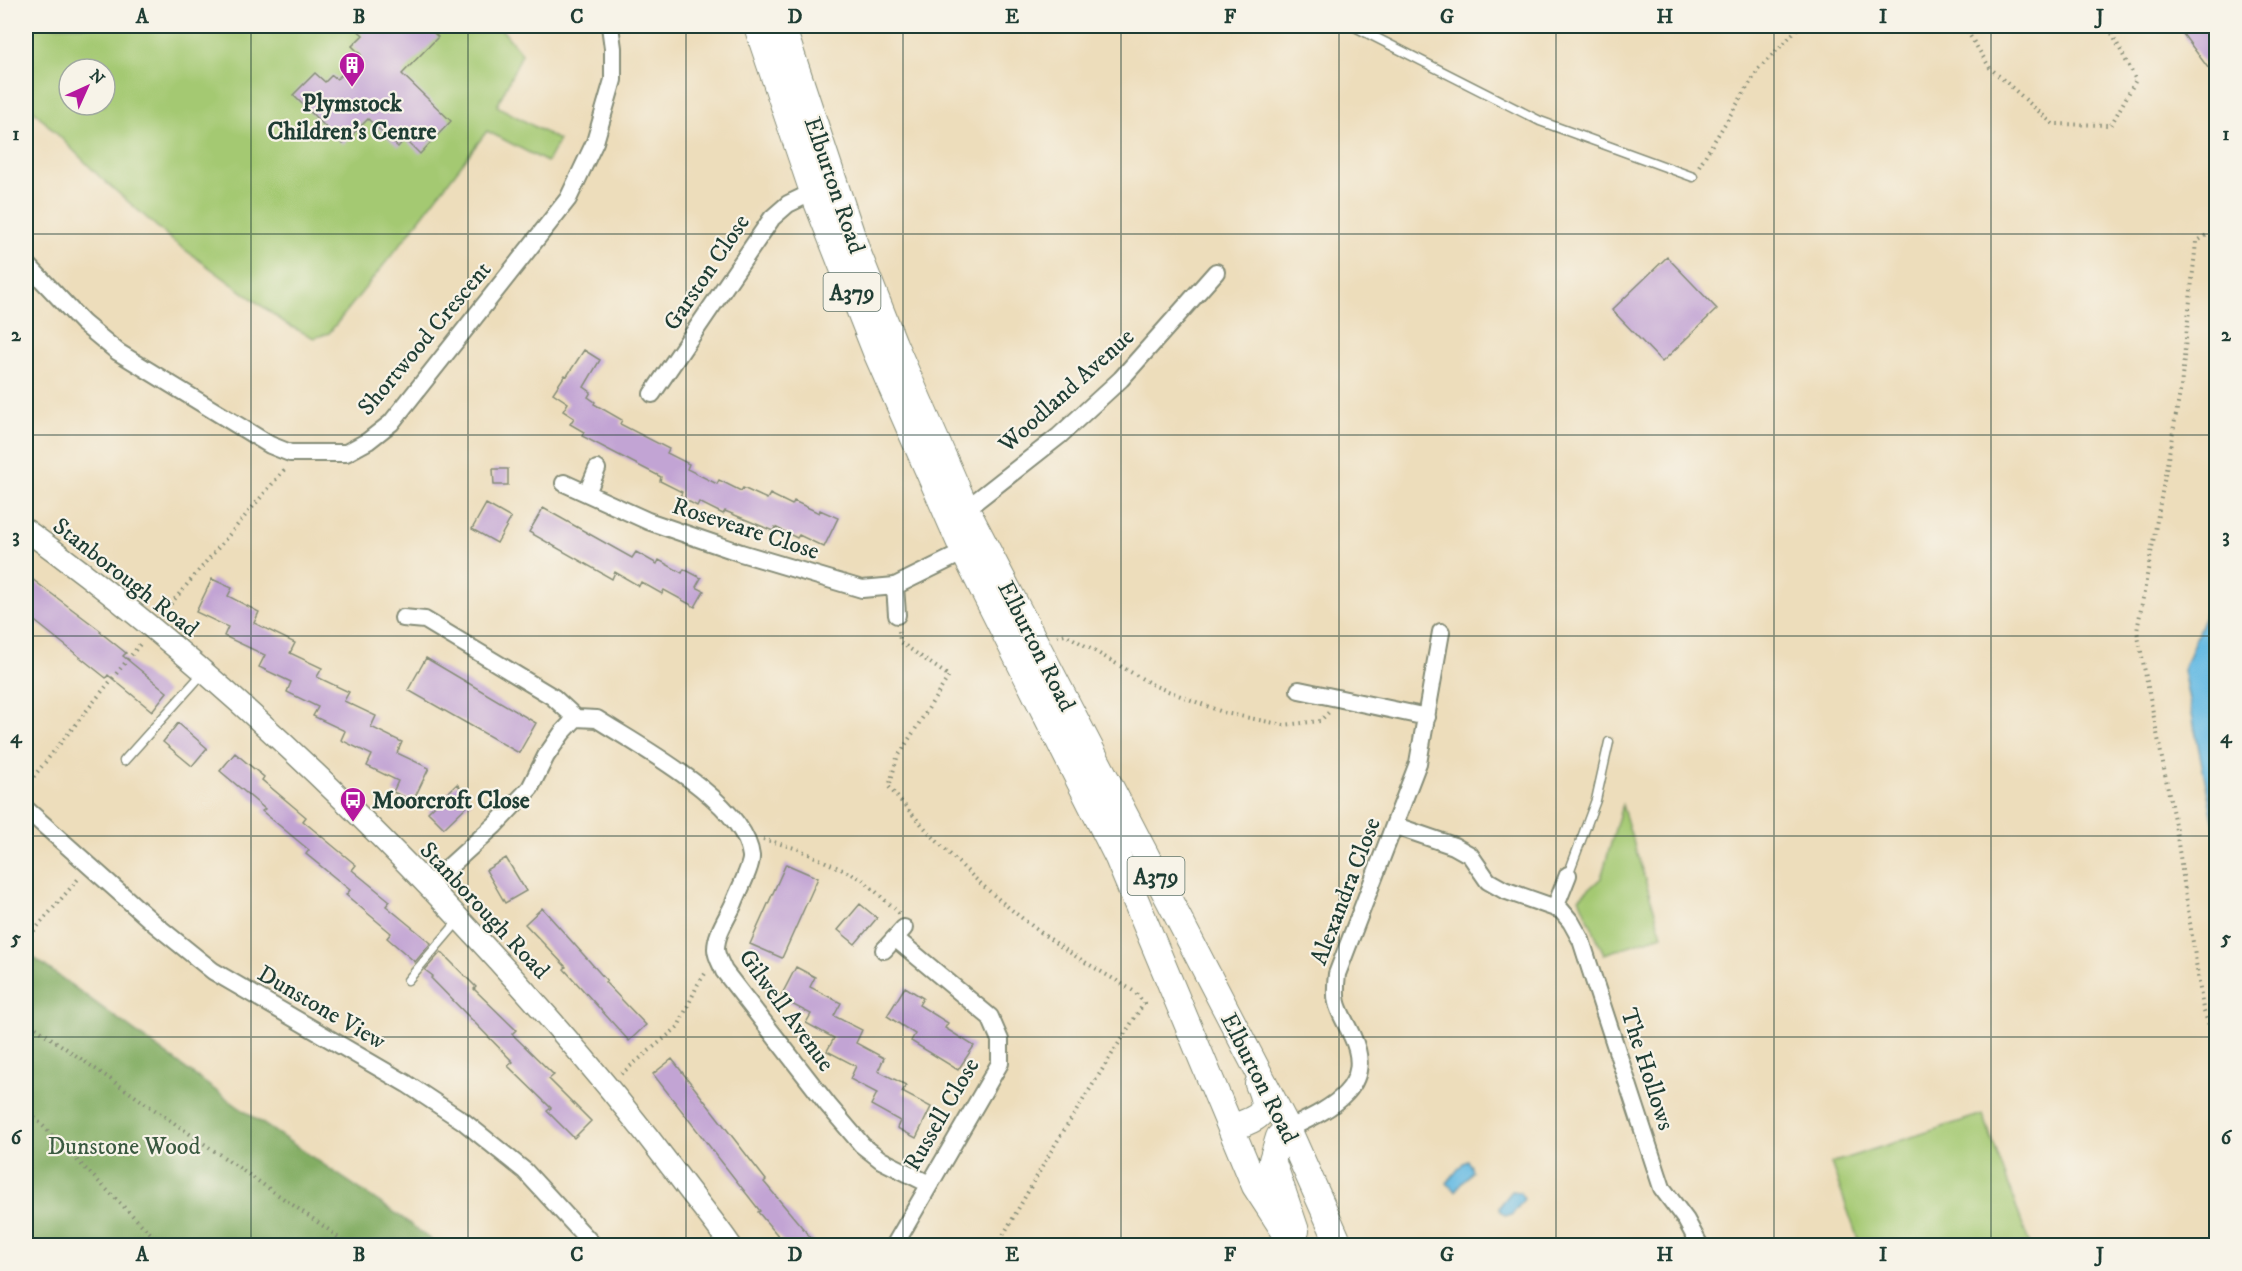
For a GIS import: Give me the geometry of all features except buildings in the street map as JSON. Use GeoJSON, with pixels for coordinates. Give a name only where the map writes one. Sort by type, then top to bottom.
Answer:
{"type":"FeatureCollection","features":[{"type":"Feature","properties":{"kind":"main road","name":"Elburton Road"},"geometry":{"type":"LineString","coordinates":[[757,26],[813,192],[876,352],[964,552],[1118,858],[1255,1185],[1294,1245]]}},
{"type":"Feature","properties":{"kind":"main road","name":"Elburton Road"},"geometry":{"type":"LineString","coordinates":[[782,26],[857,251],[894,344],[966,509],[1288,1130],[1340,1245]]}},
{"type":"Feature","properties":{"kind":"main road","name":"A379"},"geometry":{"type":"LineString","coordinates":[[1231,1128],[1257,1117],[1263,1110],[1265,1100],[1242,1053],[1235,1028]]}},
{"type":"Feature","properties":{"kind":"main road"},"geometry":{"type":"LineString","coordinates":[[1288,1130],[1279,1137],[1272,1160],[1301,1245]]}},
{"type":"Feature","properties":{"kind":"street","name":"Shortwood Crescent"},"geometry":{"type":"LineString","coordinates":[[26,263],[83,323],[118,352],[270,445],[290,453],[346,453],[368,441],[390,423],[568,199],[595,142],[613,80],[610,26]]}},
{"type":"Feature","properties":{"kind":"street","name":"Garston Close"},"geometry":{"type":"LineString","coordinates":[[652,394],[772,218],[788,204],[813,192]]}},
{"type":"Feature","properties":{"kind":"street","name":"Woodland Avenue"},"geometry":{"type":"LineString","coordinates":[[966,509],[1059,436],[1121,379],[1216,272]]}},
{"type":"Feature","properties":{"kind":"street"},"geometry":{"type":"LineString","coordinates":[[587,493],[597,469]]}},
{"type":"Feature","properties":{"kind":"street","name":"Roseveare Close"},"geometry":{"type":"LineString","coordinates":[[564,483],[648,521],[818,577],[862,589],[895,586],[964,552]]}},
{"type":"Feature","properties":{"kind":"street","name":"Stanborough Road"},"geometry":{"type":"LineString","coordinates":[[26,530],[153,628],[204,672],[263,724],[429,885],[578,1051],[731,1245]]}},
{"type":"Feature","properties":{"kind":"street"},"geometry":{"type":"LineString","coordinates":[[895,586],[897,615]]}},
{"type":"Feature","properties":{"kind":"street"},"geometry":{"type":"LineString","coordinates":[[403,618],[425,620],[553,697],[576,718],[597,719],[706,790],[747,838]]}},
{"type":"Feature","properties":{"kind":"street","name":"Alexandra Close"},"geometry":{"type":"LineString","coordinates":[[1288,1130],[1343,1099],[1353,1086],[1359,1057],[1352,1036],[1338,1013],[1334,993],[1336,974],[1396,825],[1418,763],[1441,632]]}},
{"type":"Feature","properties":{"kind":"street"},"geometry":{"type":"LineString","coordinates":[[1299,690],[1427,717]]}},
{"type":"Feature","properties":{"kind":"street"},"geometry":{"type":"LineString","coordinates":[[429,885],[495,825],[530,788],[557,740],[576,718]]}},
{"type":"Feature","properties":{"kind":"street","name":"Dunstone View"},"geometry":{"type":"LineString","coordinates":[[26,809],[156,926],[213,971],[407,1084],[463,1121],[525,1172],[594,1245]]}},
{"type":"Feature","properties":{"kind":"street","name":"The Hollows"},"geometry":{"type":"LineString","coordinates":[[1396,825],[1454,846],[1470,855],[1488,880],[1504,890],[1561,910],[1571,922],[1581,940],[1662,1188],[1686,1220],[1700,1245]]}},
{"type":"Feature","properties":{"kind":"street","name":"Gilwell Avenue"},"geometry":{"type":"LineString","coordinates":[[747,838],[752,858],[728,918],[719,934],[716,951],[724,971],[862,1145],[881,1160],[928,1184]]}},
{"type":"Feature","properties":{"kind":"street"},"geometry":{"type":"LineString","coordinates":[[1555,908],[1568,875]]}},
{"type":"Feature","properties":{"kind":"street","name":"Russell Close"},"geometry":{"type":"LineString","coordinates":[[894,939],[990,1017],[1000,1040],[1000,1063],[894,1245]]}},
{"type":"Feature","properties":{"kind":"lane"},"geometry":{"type":"LineString","coordinates":[[1353,26],[1540,121],[1692,177]]}},
{"type":"Feature","properties":{"kind":"lane"},"geometry":{"type":"LineString","coordinates":[[124,761],[204,672]]}},
{"type":"Feature","properties":{"kind":"lane"},"geometry":{"type":"LineString","coordinates":[[1568,875],[1596,800],[1608,742]]}},
{"type":"Feature","properties":{"kind":"lane"},"geometry":{"type":"LineString","coordinates":[[408,980],[460,919]]}},
{"type":"Feature","properties":{"kind":"path"},"geometry":{"type":"LineString","coordinates":[[1692,177],[1758,70],[1800,26]]}},
{"type":"Feature","properties":{"kind":"path"},"geometry":{"type":"LineString","coordinates":[[1964,26],[1990,68],[2053,124],[2111,125],[2136,80],[2108,26]]}},
{"type":"Feature","properties":{"kind":"path"},"geometry":{"type":"LineString","coordinates":[[2217,229],[2196,242],[2181,387],[2137,631],[2176,830],[2203,1009],[2217,1044]]}},
{"type":"Feature","properties":{"kind":"path"},"geometry":{"type":"LineString","coordinates":[[26,786],[298,453]]}},
{"type":"Feature","properties":{"kind":"path"},"geometry":{"type":"LineString","coordinates":[[897,615],[900,642],[949,676],[897,758],[889,787],[922,826],[995,897],[1054,942],[1135,992],[1144,1003],[1053,1148],[997,1245]]}},
{"type":"Feature","properties":{"kind":"path"},"geometry":{"type":"LineString","coordinates":[[1034,640],[1065,634],[1155,686],[1225,712],[1284,725],[1320,721],[1342,700]]}},
{"type":"Feature","properties":{"kind":"path"},"geometry":{"type":"LineString","coordinates":[[747,838],[772,840],[798,849],[862,879],[900,914],[894,939]]}},
{"type":"Feature","properties":{"kind":"path"},"geometry":{"type":"LineString","coordinates":[[26,940],[90,866]]}},
{"type":"Feature","properties":{"kind":"path"},"geometry":{"type":"LineString","coordinates":[[607,1086],[678,1027],[698,984],[718,956]]}},
{"type":"Feature","properties":{"kind":"path"},"geometry":{"type":"LineString","coordinates":[[26,1021],[348,1245]]}},
{"type":"Feature","properties":{"kind":"path"},"geometry":{"type":"LineString","coordinates":[[26,1109],[163,1245]]}},
{"type":"Feature","properties":{"kind":"green space"},"geometry":{"type":"Polygon","coordinates":[[[26,26],[499,26],[522,54],[497,106],[559,140],[547,162],[487,131],[329,333],[314,338],[288,325],[173,241],[100,177],[26,103],[26,26]]]}},
{"type":"Feature","properties":{"kind":"green space"},"geometry":{"type":"Polygon","coordinates":[[[1622,805],[1662,935],[1604,954],[1579,898],[1601,878],[1622,805]]]}},
{"type":"Feature","properties":{"kind":"green space","name":"Dunstone Wood"},"geometry":{"type":"Polygon","coordinates":[[[26,952],[237,1106],[404,1219],[437,1245],[26,1245],[26,952]]]}},
{"type":"Feature","properties":{"kind":"green space"},"geometry":{"type":"Polygon","coordinates":[[[1983,1114],[2030,1245],[1860,1245],[1831,1163],[1983,1114]]]}},
{"type":"Feature","properties":{"kind":"water"},"geometry":{"type":"Polygon","coordinates":[[[2216,587],[2216,834],[2183,670],[2216,587]]]}},
{"type":"Feature","properties":{"kind":"water"},"geometry":{"type":"Polygon","coordinates":[[[1467,1161],[1472,1171],[1455,1191],[1447,1183],[1467,1161]]]}},
{"type":"Feature","properties":{"kind":"water"},"geometry":{"type":"Polygon","coordinates":[[[1512,1191],[1520,1192],[1524,1199],[1512,1215],[1505,1215],[1499,1207],[1512,1191]]]}},
{"type":"Feature","properties":{"kind":"place","name":"Plymstock Children's Centre"},"geometry":{"type":"Point","coordinates":[352,88]}},
{"type":"Feature","properties":{"kind":"place","name":"Moorcroft Close"},"geometry":{"type":"Point","coordinates":[353,823]}}]}
